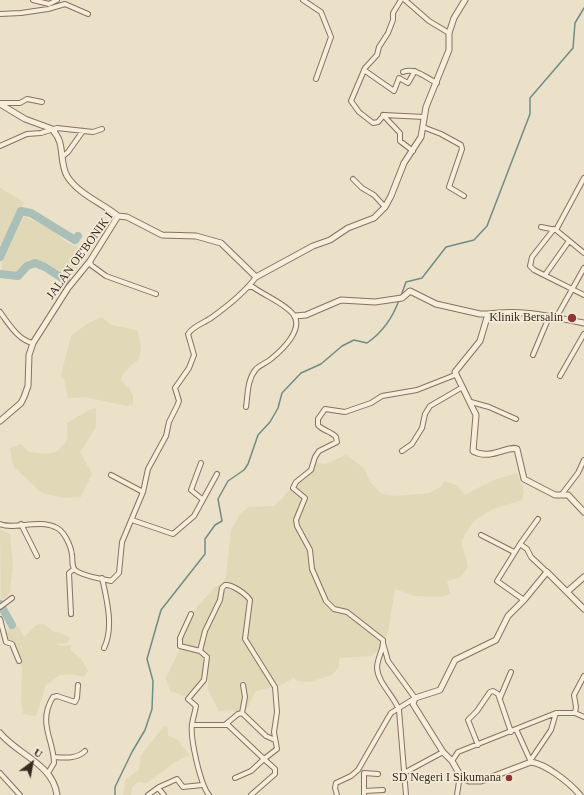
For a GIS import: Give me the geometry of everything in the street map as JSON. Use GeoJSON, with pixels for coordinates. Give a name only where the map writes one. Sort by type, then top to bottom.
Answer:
{"type":"FeatureCollection","features":[{"type":"Feature","properties":{"kind":"street"},"geometry":{"type":"LineString","coordinates":[[33,0],[49,4],[57,0]]}},
{"type":"Feature","properties":{"kind":"street"},"geometry":{"type":"LineString","coordinates":[[303,0],[321,12],[331,37],[330,44],[318,69],[316,79]]}},
{"type":"Feature","properties":{"kind":"street"},"geometry":{"type":"LineString","coordinates":[[383,115],[378,122],[373,123],[359,112],[351,101],[357,91],[364,70],[378,53],[379,47],[391,25],[393,13],[401,0]]}},
{"type":"Feature","properties":{"kind":"street"},"geometry":{"type":"LineString","coordinates":[[405,0],[429,21],[449,33]]}},
{"type":"Feature","properties":{"kind":"street"},"geometry":{"type":"LineString","coordinates":[[0,524],[5,526],[33,524],[55,526],[60,530],[71,550],[74,568],[88,576],[111,581],[119,573],[122,542],[143,492],[148,469],[164,440],[169,422],[179,401],[174,388],[189,368],[194,355],[188,334],[193,329],[213,317],[248,287],[256,278],[313,246],[330,240],[348,228],[374,218],[385,207],[404,163],[421,137],[426,105],[449,50],[449,33],[456,12],[465,0]]}},
{"type":"Feature","properties":{"kind":"street"},"geometry":{"type":"LineString","coordinates":[[0,14],[48,9],[65,4],[88,14]]}},
{"type":"Feature","properties":{"kind":"street"},"geometry":{"type":"LineString","coordinates":[[364,70],[394,91],[399,78],[408,82],[415,71]]}},
{"type":"Feature","properties":{"kind":"street"},"geometry":{"type":"LineString","coordinates":[[403,72],[409,70],[415,71],[436,83]]}},
{"type":"Feature","properties":{"kind":"street"},"geometry":{"type":"LineString","coordinates":[[0,103],[20,103],[27,99],[42,102]]}},
{"type":"Feature","properties":{"kind":"street"},"geometry":{"type":"LineString","coordinates":[[0,103],[25,119],[55,130]]}},
{"type":"Feature","properties":{"kind":"street"},"geometry":{"type":"LineString","coordinates":[[383,115],[424,117]]}},
{"type":"Feature","properties":{"kind":"street"},"geometry":{"type":"LineString","coordinates":[[383,115],[400,133],[400,141],[413,151]]}},
{"type":"Feature","properties":{"kind":"street"},"geometry":{"type":"LineString","coordinates":[[423,127],[441,134],[461,145],[462,149],[449,187],[464,196]]}},
{"type":"Feature","properties":{"kind":"street"},"geometry":{"type":"LineString","coordinates":[[0,146],[27,134],[55,130],[57,128],[96,132],[102,129]]}},
{"type":"Feature","properties":{"kind":"street"},"geometry":{"type":"LineString","coordinates":[[55,130],[54,132],[59,137],[67,176],[76,186],[118,216]]}},
{"type":"Feature","properties":{"kind":"street"},"geometry":{"type":"LineString","coordinates":[[62,157],[68,152],[83,131]]}},
{"type":"Feature","properties":{"kind":"street"},"geometry":{"type":"LineString","coordinates":[[584,178],[555,229],[536,250],[529,263],[531,268],[584,295]]}},
{"type":"Feature","properties":{"kind":"street"},"geometry":{"type":"LineString","coordinates":[[354,179],[375,195],[385,207]]}},
{"type":"Feature","properties":{"kind":"street","name":"JALAN OE'BONIK I"},"geometry":{"type":"LineString","coordinates":[[0,421],[16,408],[24,397],[28,386],[30,355],[33,343],[68,288],[90,261],[118,216],[127,217],[162,234],[190,236],[221,243],[256,278]]}},
{"type":"Feature","properties":{"kind":"street"},"geometry":{"type":"LineString","coordinates":[[541,227],[555,229],[584,253]]}},
{"type":"Feature","properties":{"kind":"street"},"geometry":{"type":"LineString","coordinates":[[545,276],[569,241]]}},
{"type":"Feature","properties":{"kind":"street"},"geometry":{"type":"LineString","coordinates":[[90,261],[91,265],[106,276],[156,294]]}},
{"type":"Feature","properties":{"kind":"street"},"geometry":{"type":"LineString","coordinates":[[556,318],[584,268]]}},
{"type":"Feature","properties":{"kind":"street"},"geometry":{"type":"LineString","coordinates":[[248,287],[252,287],[278,302],[295,316],[306,315],[341,300],[375,302],[402,298],[408,292],[412,291],[436,304],[480,314],[502,312],[523,313],[584,322]]}},
{"type":"Feature","properties":{"kind":"street"},"geometry":{"type":"LineString","coordinates":[[0,312],[25,341],[33,343]]}},
{"type":"Feature","properties":{"kind":"street"},"geometry":{"type":"LineString","coordinates":[[488,314],[480,341],[457,367],[455,375],[461,388],[471,402],[477,420],[473,451],[478,453],[494,454],[504,452],[511,448],[517,449],[524,479],[555,495],[562,494],[571,497],[584,512]]}},
{"type":"Feature","properties":{"kind":"street"},"geometry":{"type":"LineString","coordinates":[[246,407],[249,380],[256,370],[288,343],[295,328],[295,316]]}},
{"type":"Feature","properties":{"kind":"street"},"geometry":{"type":"LineString","coordinates":[[533,355],[549,317]]}},
{"type":"Feature","properties":{"kind":"street"},"geometry":{"type":"LineString","coordinates":[[560,376],[584,334]]}},
{"type":"Feature","properties":{"kind":"street"},"geometry":{"type":"LineString","coordinates":[[415,698],[388,661],[382,639],[347,612],[334,609],[326,601],[312,569],[310,550],[297,526],[296,520],[305,498],[293,488],[296,482],[313,467],[315,457],[319,451],[337,442],[333,433],[321,428],[318,425],[318,419],[325,408],[345,412],[371,403],[382,396],[417,390],[455,375]]}},
{"type":"Feature","properties":{"kind":"street"},"geometry":{"type":"LineString","coordinates":[[402,451],[412,444],[422,428],[425,414],[430,406],[461,388]]}},
{"type":"Feature","properties":{"kind":"street"},"geometry":{"type":"LineString","coordinates":[[471,402],[489,407],[516,419]]}},
{"type":"Feature","properties":{"kind":"street"},"geometry":{"type":"LineString","coordinates":[[562,494],[578,473],[584,460]]}},
{"type":"Feature","properties":{"kind":"street"},"geometry":{"type":"LineString","coordinates":[[201,463],[191,490],[202,500]]}},
{"type":"Feature","properties":{"kind":"street"},"geometry":{"type":"LineString","coordinates":[[132,520],[173,534],[189,521],[217,474]]}},
{"type":"Feature","properties":{"kind":"street"},"geometry":{"type":"LineString","coordinates":[[111,475],[143,492]]}},
{"type":"Feature","properties":{"kind":"street"},"geometry":{"type":"LineString","coordinates":[[524,600],[497,581],[514,552],[538,519]]}},
{"type":"Feature","properties":{"kind":"street"},"geometry":{"type":"LineString","coordinates":[[21,524],[37,556]]}},
{"type":"Feature","properties":{"kind":"street"},"geometry":{"type":"LineString","coordinates":[[481,534],[514,552]]}},
{"type":"Feature","properties":{"kind":"street"},"geometry":{"type":"LineString","coordinates":[[520,544],[527,549],[531,558],[568,591],[584,609]]}},
{"type":"Feature","properties":{"kind":"street"},"geometry":{"type":"LineString","coordinates":[[71,614],[69,573],[74,568]]}},
{"type":"Feature","properties":{"kind":"street"},"geometry":{"type":"LineString","coordinates":[[337,795],[334,788],[336,782],[350,776],[358,770],[391,713],[399,710],[415,698],[438,692],[455,660],[490,644],[500,635],[508,616],[548,572]]}},
{"type":"Feature","properties":{"kind":"street"},"geometry":{"type":"LineString","coordinates":[[568,591],[584,577]]}},
{"type":"Feature","properties":{"kind":"street"},"geometry":{"type":"LineString","coordinates":[[102,578],[108,616],[108,640],[104,648]]}},
{"type":"Feature","properties":{"kind":"street"},"geometry":{"type":"LineString","coordinates":[[200,651],[205,631],[220,600],[223,586],[228,585],[248,596],[250,602],[246,639],[271,679],[276,693],[275,740],[277,749],[251,771],[235,778]]}},
{"type":"Feature","properties":{"kind":"street"},"geometry":{"type":"LineString","coordinates":[[1,605],[12,598]]}},
{"type":"Feature","properties":{"kind":"street"},"geometry":{"type":"LineString","coordinates":[[191,614],[180,638],[180,646],[200,651],[207,657],[202,683],[188,697],[188,700],[193,702],[196,707],[192,725],[195,753],[202,785],[209,795]]}},
{"type":"Feature","properties":{"kind":"street"},"geometry":{"type":"LineString","coordinates":[[0,619],[6,642],[12,644],[19,661]]}},
{"type":"Feature","properties":{"kind":"street"},"geometry":{"type":"LineString","coordinates":[[383,643],[378,658],[378,672],[399,710],[406,795]]}},
{"type":"Feature","properties":{"kind":"street"},"geometry":{"type":"LineString","coordinates":[[500,698],[511,672]]}},
{"type":"Feature","properties":{"kind":"street"},"geometry":{"type":"LineString","coordinates":[[575,713],[576,707],[574,695],[584,676]]}},
{"type":"Feature","properties":{"kind":"street"},"geometry":{"type":"LineString","coordinates":[[48,773],[54,763],[54,757],[46,733],[46,719],[50,702],[53,697],[57,696],[75,702],[77,698],[78,685]]}},
{"type":"Feature","properties":{"kind":"street"},"geometry":{"type":"LineString","coordinates":[[242,713],[245,697],[243,685]]}},
{"type":"Feature","properties":{"kind":"street"},"geometry":{"type":"LineString","coordinates":[[478,745],[470,729],[468,719],[477,711],[490,692],[496,692],[500,698],[511,732]]}},
{"type":"Feature","properties":{"kind":"street"},"geometry":{"type":"LineString","coordinates":[[415,698],[413,702],[414,707],[443,752],[452,762],[460,775],[469,781],[481,781],[531,762],[538,764],[570,784],[580,795],[584,791]]}},
{"type":"Feature","properties":{"kind":"street"},"geometry":{"type":"LineString","coordinates":[[242,713],[266,736],[275,740]]}},
{"type":"Feature","properties":{"kind":"street"},"geometry":{"type":"LineString","coordinates":[[226,724],[238,714],[242,713]]}},
{"type":"Feature","properties":{"kind":"street"},"geometry":{"type":"LineString","coordinates":[[531,762],[550,730],[556,713]]}},
{"type":"Feature","properties":{"kind":"street"},"geometry":{"type":"LineString","coordinates":[[452,762],[458,752],[556,713],[575,713],[584,717]]}},
{"type":"Feature","properties":{"kind":"street"},"geometry":{"type":"LineString","coordinates":[[192,725],[226,724],[275,769],[275,774],[251,795]]}},
{"type":"Feature","properties":{"kind":"street"},"geometry":{"type":"LineString","coordinates":[[516,729],[531,762]]}},
{"type":"Feature","properties":{"kind":"street"},"geometry":{"type":"LineString","coordinates":[[0,733],[13,747],[48,773],[55,785],[57,795]]}},
{"type":"Feature","properties":{"kind":"street"},"geometry":{"type":"LineString","coordinates":[[54,757],[73,757],[81,755],[85,751]]}},
{"type":"Feature","properties":{"kind":"street"},"geometry":{"type":"LineString","coordinates":[[404,773],[443,752]]}},
{"type":"Feature","properties":{"kind":"street"},"geometry":{"type":"LineString","coordinates":[[0,773],[20,795]]}},
{"type":"Feature","properties":{"kind":"street"},"geometry":{"type":"LineString","coordinates":[[378,774],[364,773],[364,793],[383,790]]}},
{"type":"Feature","properties":{"kind":"street"},"geometry":{"type":"LineString","coordinates":[[457,795],[460,775]]}},
{"type":"Feature","properties":{"kind":"street"},"geometry":{"type":"LineString","coordinates":[[148,795],[158,788],[177,779],[183,787],[202,785]]}},
{"type":"Feature","properties":{"kind":"street"},"geometry":{"type":"LineString","coordinates":[[158,788],[164,795]]}},
{"type":"Feature","properties":{"kind":"shaded area"},"geometry":{"type":"Polygon","coordinates":[[[0,188],[24,202],[0,246],[0,188]]]}},
{"type":"Feature","properties":{"kind":"shaded area"},"geometry":{"type":"Polygon","coordinates":[[[24,216],[52,230],[66,242],[83,250],[85,254],[69,278],[47,263],[38,260],[29,260],[18,272],[2,271],[2,262],[24,216]]]}},
{"type":"Feature","properties":{"kind":"shaded area"},"geometry":{"type":"Polygon","coordinates":[[[99,318],[103,318],[111,325],[137,330],[141,345],[140,355],[138,360],[122,375],[121,381],[129,388],[133,396],[133,404],[127,406],[85,397],[68,398],[64,379],[61,375],[71,336],[87,324],[99,318]]]}},
{"type":"Feature","properties":{"kind":"shaded area"},"geometry":{"type":"Polygon","coordinates":[[[96,408],[96,427],[80,452],[92,474],[81,497],[63,498],[42,493],[15,468],[12,462],[10,448],[21,444],[29,452],[47,454],[56,452],[64,445],[68,437],[67,423],[89,410],[96,408]]]}},
{"type":"Feature","properties":{"kind":"shaded area"},"geometry":{"type":"Polygon","coordinates":[[[346,455],[364,468],[370,482],[382,494],[397,496],[429,493],[442,486],[444,481],[456,485],[465,495],[491,481],[517,473],[524,491],[522,500],[493,509],[474,521],[461,541],[468,566],[461,577],[447,581],[450,594],[440,597],[415,596],[395,589],[388,632],[382,648],[371,656],[339,658],[339,667],[332,675],[310,682],[297,681],[294,678],[281,685],[256,691],[244,714],[231,710],[219,711],[208,690],[208,675],[185,696],[170,691],[166,678],[182,644],[181,633],[196,608],[215,587],[223,583],[226,577],[231,530],[241,513],[249,507],[274,506],[282,499],[296,481],[316,463],[325,464],[346,455]]]}},
{"type":"Feature","properties":{"kind":"shaded area"},"geometry":{"type":"Polygon","coordinates":[[[0,529],[10,534],[13,564],[10,592],[4,599],[1,599],[0,529]]]}},
{"type":"Feature","properties":{"kind":"shaded area"},"geometry":{"type":"Polygon","coordinates":[[[13,624],[19,627],[24,637],[36,625],[44,624],[52,631],[61,633],[70,638],[67,643],[57,644],[60,646],[71,645],[71,650],[82,660],[88,671],[84,677],[72,674],[60,675],[46,685],[36,716],[23,714],[21,700],[22,667],[8,642],[7,629],[13,624]]]}},
{"type":"Feature","properties":{"kind":"shaded area"},"geometry":{"type":"Polygon","coordinates":[[[164,726],[168,728],[168,736],[178,740],[189,755],[175,762],[147,783],[138,782],[132,787],[131,795],[123,795],[126,779],[139,770],[141,755],[164,726]]]}},
{"type":"Feature","properties":{"kind":"waterway"},"geometry":{"type":"LineString","coordinates":[[401,296],[406,282],[422,278],[446,247],[474,240],[487,226],[530,114],[530,98],[573,48],[575,23],[584,8]]}},
{"type":"Feature","properties":{"kind":"waterway"},"geometry":{"type":"LineString","coordinates":[[0,257],[21,211],[31,213],[75,240],[78,236]]}},
{"type":"Feature","properties":{"kind":"waterway"},"geometry":{"type":"LineString","coordinates":[[0,274],[18,276],[27,266],[35,263],[45,267],[68,282]]}},
{"type":"Feature","properties":{"kind":"waterway"},"geometry":{"type":"LineString","coordinates":[[115,795],[115,787],[132,752],[145,730],[152,709],[153,681],[147,659],[161,610],[205,554],[205,539],[215,525],[222,521],[218,499],[228,481],[244,470],[248,464],[258,435],[270,422],[278,408],[282,393],[301,373],[321,364],[342,346],[354,340],[367,343],[373,339],[387,324],[399,300]]}},
{"type":"Feature","properties":{"kind":"waterway"},"geometry":{"type":"LineString","coordinates":[[0,604],[12,625]]}},
{"type":"Feature","properties":{"kind":"place","name":"Klinik Bersalin"},"geometry":{"type":"Point","coordinates":[572,318]}},
{"type":"Feature","properties":{"kind":"place","name":"SD Negeri I Sikumana"},"geometry":{"type":"Point","coordinates":[509,778]}}]}
